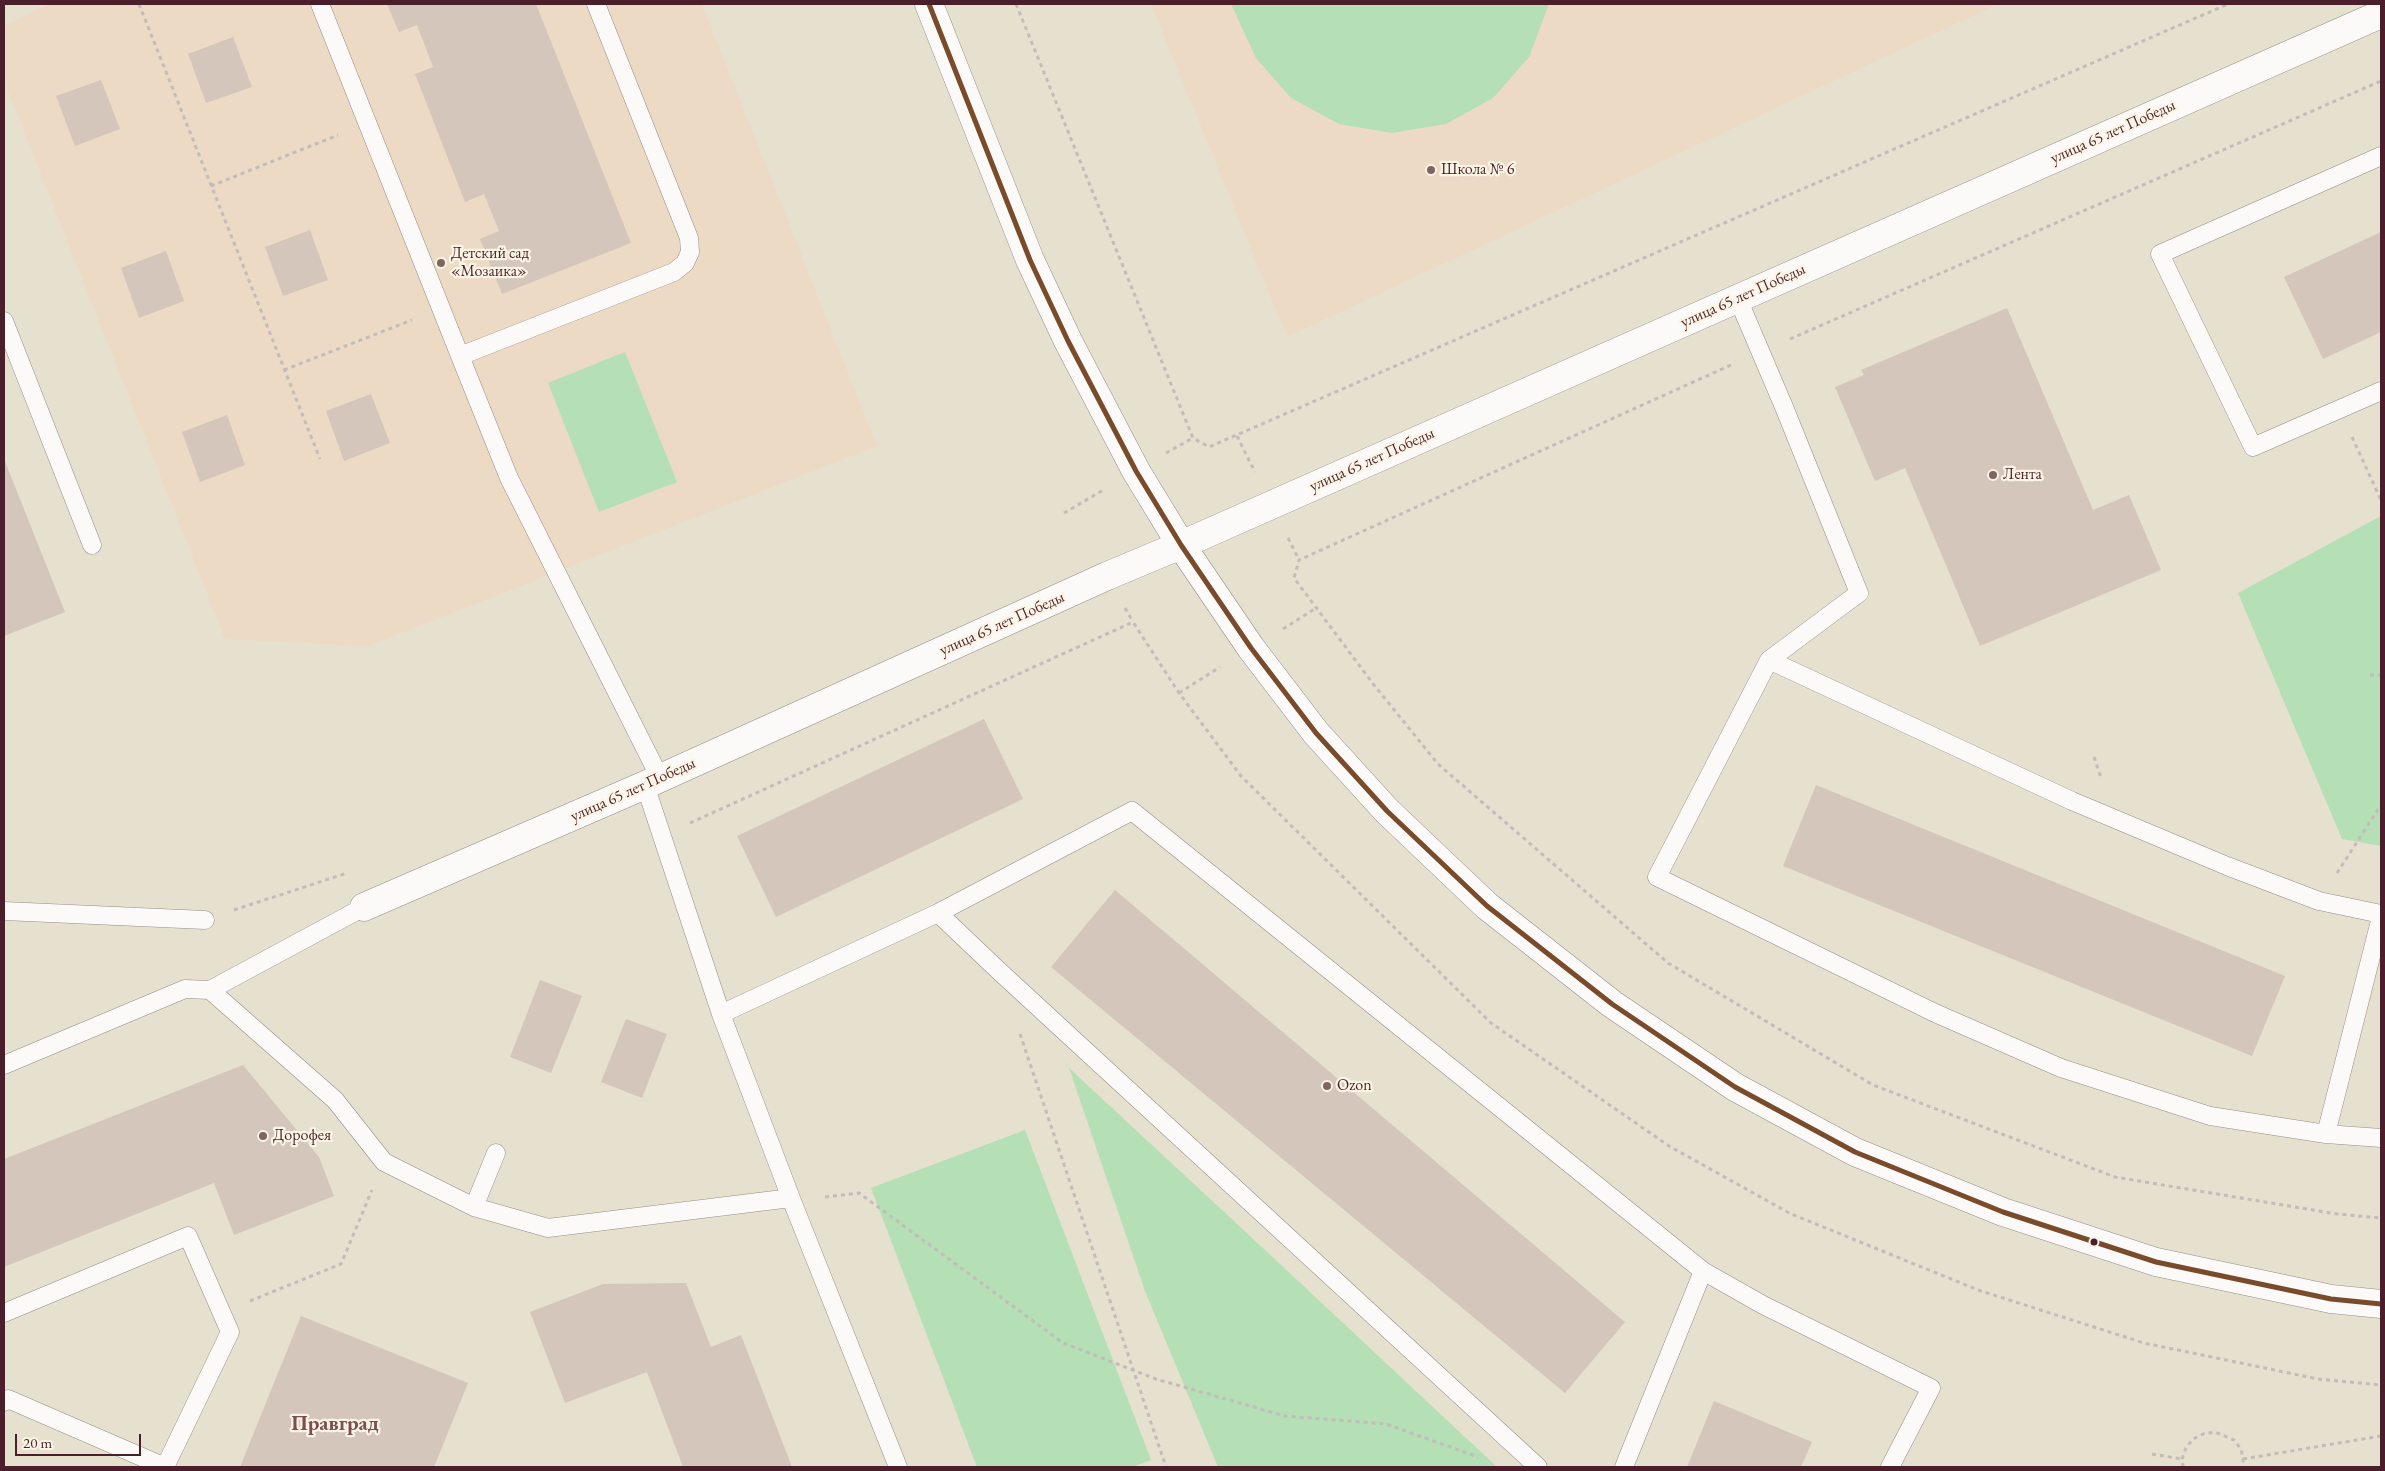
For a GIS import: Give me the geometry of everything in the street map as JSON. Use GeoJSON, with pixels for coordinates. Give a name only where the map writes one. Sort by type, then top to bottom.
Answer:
{"type":"FeatureCollection","features":[{"type":"Feature","properties":{"kind":"street"},"geometry":{"type":"LineString","coordinates":[[929,4],[991,165],[1034,269],[1068,341],[1136,471],[1181,545],[1251,648],[1316,732],[1387,811],[1487,906],[1612,1004],[1735,1087],[1855,1152],[2003,1212],[2156,1262],[2331,1299],[2381,1304]]}},
{"type":"Feature","properties":{"kind":"street","name":"улица 65 лет Победы"},"geometry":{"type":"LineString","coordinates":[[364,907],[653,781],[1106,576],[1181,545],[2381,14]]}},
{"type":"Feature","properties":{"kind":"lane"},"geometry":{"type":"LineString","coordinates":[[320,4],[508,478],[653,781],[662,835],[722,1014],[791,1200],[898,1467]]}},
{"type":"Feature","properties":{"kind":"lane"},"geometry":{"type":"LineString","coordinates":[[460,356],[674,272],[685,263],[690,252],[689,238],[596,4]]}},
{"type":"Feature","properties":{"kind":"lane"},"geometry":{"type":"LineString","coordinates":[[2381,156],[2160,254],[2253,447],[2381,391]]}},
{"type":"Feature","properties":{"kind":"lane"},"geometry":{"type":"LineString","coordinates":[[1738,299],[1859,593],[1769,660],[1657,876],[1935,1014],[2061,1068],[2210,1116],[2326,1134],[2381,1138]]}},
{"type":"Feature","properties":{"kind":"lane"},"geometry":{"type":"LineString","coordinates":[[4,322],[92,545]]}},
{"type":"Feature","properties":{"kind":"lane"},"geometry":{"type":"LineString","coordinates":[[1769,660],[2072,801],[2227,866],[2320,901],[2381,916],[2326,1134]]}},
{"type":"Feature","properties":{"kind":"lane"},"geometry":{"type":"LineString","coordinates":[[722,1014],[938,913],[1132,811],[1703,1271],[1763,1305],[1931,1388],[1890,1467]]}},
{"type":"Feature","properties":{"kind":"lane"},"geometry":{"type":"LineString","coordinates":[[4,1066],[185,989],[210,990],[364,907]]}},
{"type":"Feature","properties":{"kind":"lane"},"geometry":{"type":"LineString","coordinates":[[4,911],[205,920]]}},
{"type":"Feature","properties":{"kind":"lane"},"geometry":{"type":"LineString","coordinates":[[938,913],[999,972],[1538,1467]]}},
{"type":"Feature","properties":{"kind":"lane"},"geometry":{"type":"LineString","coordinates":[[210,990],[335,1100],[384,1162],[474,1207],[548,1228],[791,1200]]}},
{"type":"Feature","properties":{"kind":"lane"},"geometry":{"type":"LineString","coordinates":[[474,1207],[496,1153]]}},
{"type":"Feature","properties":{"kind":"lane"},"geometry":{"type":"LineString","coordinates":[[4,1313],[188,1236],[230,1332],[165,1467],[8,1399],[4,1402]]}},
{"type":"Feature","properties":{"kind":"lane"},"geometry":{"type":"LineString","coordinates":[[1624,1467],[1703,1271]]}},
{"type":"Feature","properties":{"kind":"path"},"geometry":{"type":"LineString","coordinates":[[139,4],[320,460]]}},
{"type":"Feature","properties":{"kind":"path"},"geometry":{"type":"LineString","coordinates":[[1016,4],[1194,438],[1209,447],[2228,4]]}},
{"type":"Feature","properties":{"kind":"path"},"geometry":{"type":"LineString","coordinates":[[211,186],[368,124]]}},
{"type":"Feature","properties":{"kind":"path"},"geometry":{"type":"LineString","coordinates":[[284,370],[441,309]]}},
{"type":"Feature","properties":{"kind":"path"},"geometry":{"type":"LineString","coordinates":[[2339,409],[2381,500]]}},
{"type":"Feature","properties":{"kind":"path"},"geometry":{"type":"LineString","coordinates":[[1237,436],[1257,476]]}},
{"type":"Feature","properties":{"kind":"path"},"geometry":{"type":"LineString","coordinates":[[662,835],[1133,622],[1179,693],[1241,776],[1484,1016],[1669,1146],[1791,1214],[1981,1291],[2144,1343],[2318,1379],[2381,1385]]}},
{"type":"Feature","properties":{"kind":"path"},"geometry":{"type":"LineString","coordinates":[[2370,675],[2381,675]]}},
{"type":"Feature","properties":{"kind":"path"},"geometry":{"type":"LineString","coordinates":[[2320,901],[2381,806]]}},
{"type":"Feature","properties":{"kind":"path"},"geometry":{"type":"LineString","coordinates":[[205,920],[352,871]]}},
{"type":"Feature","properties":{"kind":"path"},"geometry":{"type":"LineString","coordinates":[[1018,1027],[1166,1467]]}},
{"type":"Feature","properties":{"kind":"path"},"geometry":{"type":"LineString","coordinates":[[222,1313],[341,1264],[384,1162]]}},
{"type":"Feature","properties":{"kind":"path"},"geometry":{"type":"LineString","coordinates":[[791,1200],[859,1193],[1063,1343],[1156,1380],[1285,1416],[1386,1424],[1487,1460]]}},
{"type":"Feature","properties":{"kind":"path"},"geometry":{"type":"LineString","coordinates":[[2183,1467],[2182,1459],[2186,1448],[2194,1439],[2203,1434],[2215,1432],[2234,1440],[2241,1449],[2244,1459],[2242,1467]]}},
{"type":"Feature","properties":{"kind":"path"},"geometry":{"type":"LineString","coordinates":[[2244,1459],[2381,1436]]}},
{"type":"Feature","properties":{"kind":"path"},"geometry":{"type":"LineString","coordinates":[[2152,1454],[2182,1459]]}},
{"type":"Feature","properties":{"kind":"shaded area","name":"Детский сад «Мозаика»"},"geometry":{"type":"Polygon","coordinates":[[[51,4],[702,4],[877,446],[368,646],[225,639],[4,81],[4,25],[51,4]]]}},
{"type":"Feature","properties":{"kind":"shaded area","name":"Школа № 6"},"geometry":{"type":"Polygon","coordinates":[[[1151,4],[1998,4],[1287,337],[1151,4]]]}},
{"type":"Feature","properties":{"kind":"green space"},"geometry":{"type":"Polygon","coordinates":[[[1231,4],[1549,4],[1529,57],[1493,98],[1446,124],[1392,133],[1339,124],[1291,98],[1256,58],[1231,4]]]}},
{"type":"Feature","properties":{"kind":"green space"},"geometry":{"type":"Polygon","coordinates":[[[625,352],[677,482],[599,512],[548,383],[625,352]]]}},
{"type":"Feature","properties":{"kind":"green space"},"geometry":{"type":"Polygon","coordinates":[[[2381,516],[2381,846],[2342,839],[2238,593],[2381,516]]]}},
{"type":"Feature","properties":{"kind":"green space"},"geometry":{"type":"Polygon","coordinates":[[[1069,1068],[1497,1467],[1218,1467],[1145,1291],[1069,1068]]]}},
{"type":"Feature","properties":{"kind":"green space"},"geometry":{"type":"Polygon","coordinates":[[[1025,1130],[1151,1460],[1132,1467],[977,1467],[871,1188],[1025,1130]]]}},
{"type":"Feature","properties":{"kind":"building"},"geometry":{"type":"Polygon","coordinates":[[[387,4],[536,4],[631,243],[502,294],[480,239],[499,231],[484,194],[465,202],[415,74],[433,67],[417,25],[399,32],[387,4]]]}},
{"type":"Feature","properties":{"kind":"building"},"geometry":{"type":"Polygon","coordinates":[[[233,37],[252,87],[206,103],[188,54],[233,37]]]}},
{"type":"Feature","properties":{"kind":"building"},"geometry":{"type":"Polygon","coordinates":[[[101,80],[120,129],[75,146],[56,96],[101,80]]]}},
{"type":"Feature","properties":{"kind":"building"},"geometry":{"type":"Polygon","coordinates":[[[310,230],[328,280],[283,296],[265,247],[310,230]]]}},
{"type":"Feature","properties":{"kind":"building"},"geometry":{"type":"Polygon","coordinates":[[[2381,232],[2381,332],[2323,359],[2284,277],[2381,232]]]}},
{"type":"Feature","properties":{"kind":"building"},"geometry":{"type":"Polygon","coordinates":[[[166,251],[184,301],[139,318],[121,268],[166,251]]]}},
{"type":"Feature","properties":{"kind":"building","name":"Лента"},"geometry":{"type":"Polygon","coordinates":[[[2007,308],[2093,510],[2129,495],[2161,570],[1980,646],[1905,468],[1875,481],[1835,387],[1864,375],[1861,370],[2007,308]]]}},
{"type":"Feature","properties":{"kind":"building"},"geometry":{"type":"Polygon","coordinates":[[[371,394],[390,443],[344,461],[326,411],[371,394]]]}},
{"type":"Feature","properties":{"kind":"building"},"geometry":{"type":"Polygon","coordinates":[[[227,415],[245,465],[200,482],[182,432],[227,415]]]}},
{"type":"Feature","properties":{"kind":"building"},"geometry":{"type":"Polygon","coordinates":[[[4,459],[65,612],[4,636],[4,459]]]}},
{"type":"Feature","properties":{"kind":"building"},"geometry":{"type":"Polygon","coordinates":[[[984,719],[1023,799],[776,917],[737,836],[984,719]]]}},
{"type":"Feature","properties":{"kind":"building"},"geometry":{"type":"Polygon","coordinates":[[[1816,785],[2285,976],[2252,1056],[1783,866],[1816,785]]]}},
{"type":"Feature","properties":{"kind":"building"},"geometry":{"type":"Polygon","coordinates":[[[1115,890],[1625,1322],[1565,1393],[1051,967],[1115,890]]]}},
{"type":"Feature","properties":{"kind":"building"},"geometry":{"type":"Polygon","coordinates":[[[540,980],[582,996],[551,1073],[510,1057],[540,980]]]}},
{"type":"Feature","properties":{"kind":"building"},"geometry":{"type":"Polygon","coordinates":[[[626,1019],[667,1034],[642,1098],[601,1082],[626,1019]]]}},
{"type":"Feature","properties":{"kind":"building"},"geometry":{"type":"Polygon","coordinates":[[[243,1065],[319,1157],[334,1196],[234,1235],[214,1183],[4,1267],[4,1159],[243,1065]]]}},
{"type":"Feature","properties":{"kind":"building"},"geometry":{"type":"Polygon","coordinates":[[[686,1283],[711,1347],[741,1335],[792,1467],[683,1467],[647,1372],[565,1403],[530,1312],[603,1284],[686,1283]]]}},
{"type":"Feature","properties":{"kind":"building"},"geometry":{"type":"Polygon","coordinates":[[[301,1316],[468,1383],[434,1467],[240,1467],[301,1316]]]}},
{"type":"Feature","properties":{"kind":"building"},"geometry":{"type":"Polygon","coordinates":[[[1714,1401],[1812,1442],[1801,1467],[1687,1467],[1714,1401]]]}},
{"type":"Feature","properties":{"kind":"transit line"},"geometry":{"type":"LineString","coordinates":[[929,4],[1030,260],[1068,341],[1136,471],[1181,545],[1251,648],[1316,733],[1387,811],[1487,906],[1612,1004],[1735,1087],[1855,1152],[2003,1212],[2156,1262],[2331,1299],[2381,1304]]}},
{"type":"Feature","properties":{"kind":"place","name":"Школа № 6"},"geometry":{"type":"Point","coordinates":[1431,170]}},
{"type":"Feature","properties":{"kind":"place","name":"Детский сад «Мозаика»"},"geometry":{"type":"Point","coordinates":[441,263]}},
{"type":"Feature","properties":{"kind":"place","name":"Лента"},"geometry":{"type":"Point","coordinates":[1993,475]}},
{"type":"Feature","properties":{"kind":"place","name":"Ozon"},"geometry":{"type":"Point","coordinates":[1327,1086]}},
{"type":"Feature","properties":{"kind":"place","name":"Дорофея"},"geometry":{"type":"Point","coordinates":[263,1136]}},
{"type":"Feature","properties":{"kind":"district","name":"Правград"},"geometry":{"type":"Point","coordinates":[335,1424]}}]}
